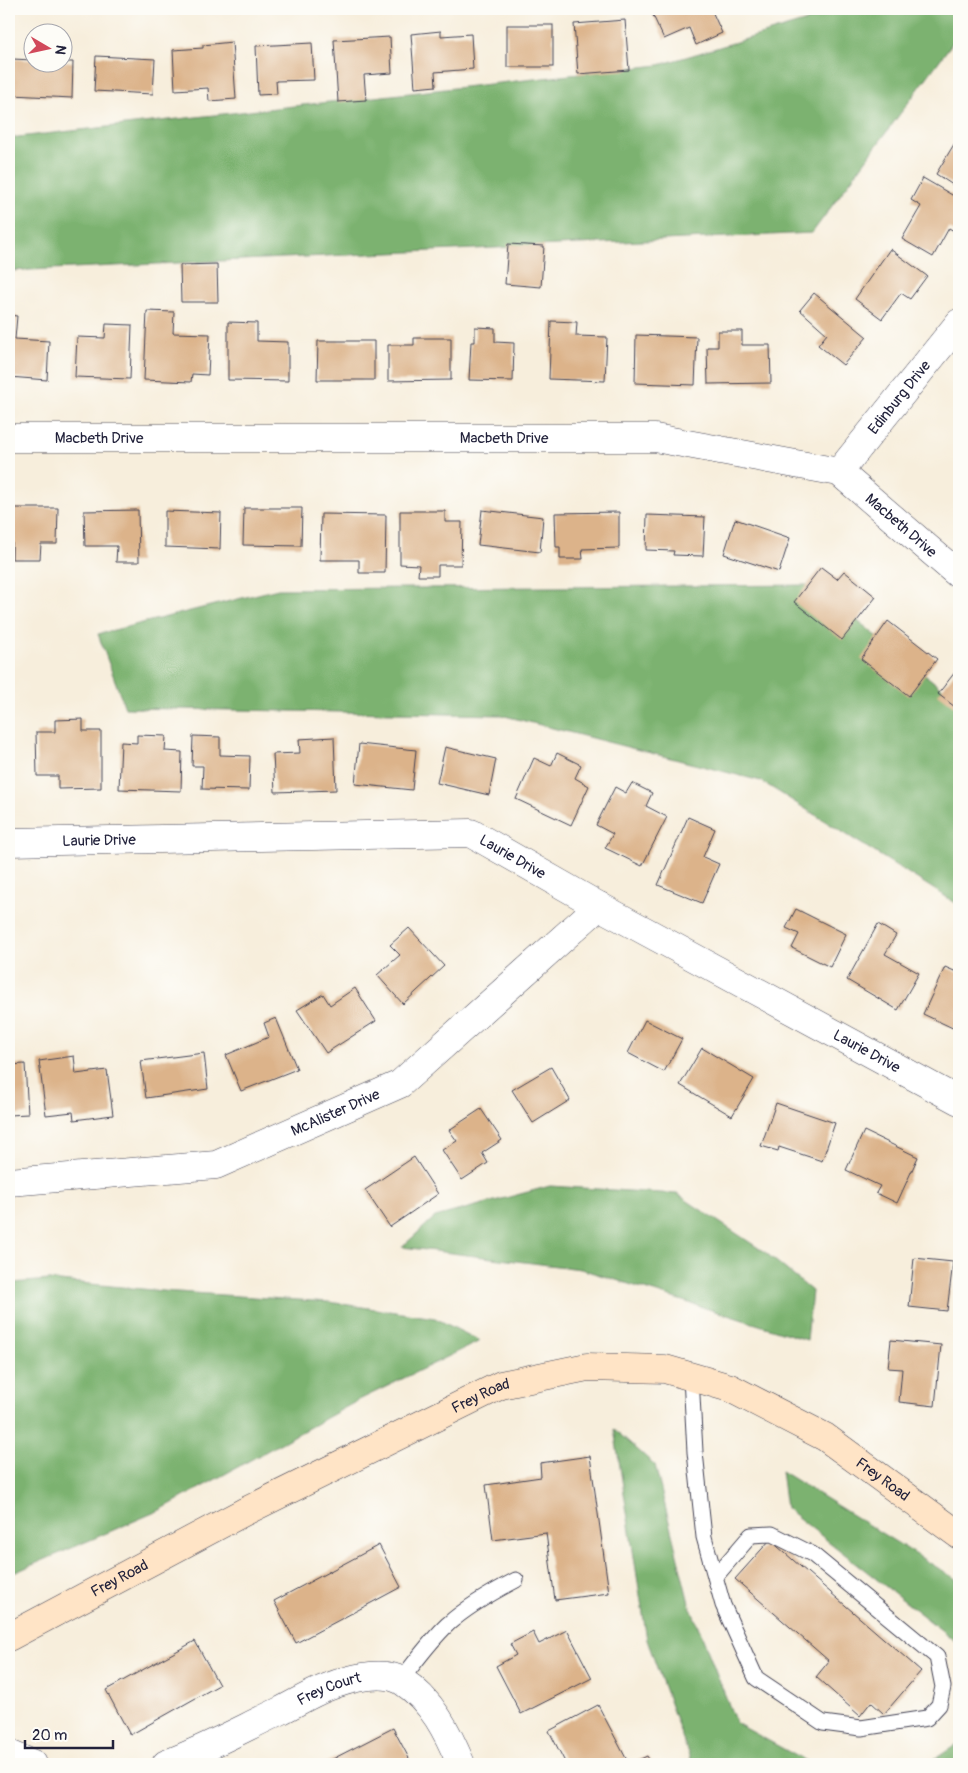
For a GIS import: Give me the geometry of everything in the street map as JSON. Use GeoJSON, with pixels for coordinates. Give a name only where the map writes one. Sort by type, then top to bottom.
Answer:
{"type":"FeatureCollection","features":[{"type":"Feature","properties":{"kind":"street","name":"Edinburg Drive"},"geometry":{"type":"LineString","coordinates":[[839,472],[959,323]]}},
{"type":"Feature","properties":{"kind":"street","name":"Macbeth Drive"},"geometry":{"type":"LineString","coordinates":[[9,438],[655,438],[839,472],[959,575]]}},
{"type":"Feature","properties":{"kind":"street","name":"Laurie Drive"},"geometry":{"type":"LineString","coordinates":[[9,842],[471,833],[599,906],[959,1101]]}},
{"type":"Feature","properties":{"kind":"street","name":"McAlister Drive"},"geometry":{"type":"LineString","coordinates":[[9,1182],[216,1166],[400,1084],[599,906]]}},
{"type":"Feature","properties":{"kind":"street","name":"Frey Road"},"geometry":{"type":"LineString","coordinates":[[9,1637],[244,1512],[501,1385],[587,1367],[665,1369],[730,1388],[826,1437],[958,1529]]}},
{"type":"Feature","properties":{"kind":"street","name":"Frey Court"},"geometry":{"type":"LineString","coordinates":[[166,1764],[199,1751],[328,1687],[360,1678],[380,1675],[401,1680]]}},
{"type":"Feature","properties":{"kind":"street"},"geometry":{"type":"LineString","coordinates":[[401,1680],[424,1700],[447,1732],[460,1764]]}},
{"type":"Feature","properties":{"kind":"street"},"geometry":{"type":"LineString","coordinates":[[9,1754],[33,1764]]}},
{"type":"Feature","properties":{"kind":"lane"},"geometry":{"type":"LineString","coordinates":[[691,1377],[695,1452],[704,1537],[715,1577],[723,1604],[756,1678],[823,1723],[861,1728],[927,1718],[939,1705],[943,1687],[936,1657],[812,1554],[772,1534],[751,1535],[715,1577]]}},
{"type":"Feature","properties":{"kind":"lane"},"geometry":{"type":"LineString","coordinates":[[401,1680],[426,1647],[449,1623],[486,1596],[516,1580]]}},
{"type":"Feature","properties":{"kind":"green space"},"geometry":{"type":"Polygon","coordinates":[[[847,9],[959,9],[959,34],[812,233],[9,271],[9,138],[659,65],[847,9]]]}},
{"type":"Feature","properties":{"kind":"green space"},"geometry":{"type":"Polygon","coordinates":[[[813,585],[959,702],[959,905],[761,781],[501,715],[125,708],[98,634],[278,589],[813,585]]]}},
{"type":"Feature","properties":{"kind":"green space"},"geometry":{"type":"Polygon","coordinates":[[[550,1186],[677,1194],[766,1253],[812,1291],[807,1340],[581,1269],[402,1247],[435,1217],[550,1186]]]}},
{"type":"Feature","properties":{"kind":"green space"},"geometry":{"type":"Polygon","coordinates":[[[49,1280],[163,1291],[329,1302],[435,1318],[480,1341],[359,1400],[160,1510],[9,1575],[9,1286],[12,1283],[49,1280]]]}},
{"type":"Feature","properties":{"kind":"green space"},"geometry":{"type":"Polygon","coordinates":[[[614,1429],[655,1465],[689,1603],[736,1723],[811,1764],[692,1764],[647,1640],[614,1429]]]}},
{"type":"Feature","properties":{"kind":"green space"},"geometry":{"type":"Polygon","coordinates":[[[781,1471],[959,1581],[959,1644],[786,1508],[781,1471]]]}},
{"type":"Feature","properties":{"kind":"green space"},"geometry":{"type":"Polygon","coordinates":[[[959,1743],[959,1764],[927,1764],[959,1743]]]}},
{"type":"Feature","properties":{"kind":"building"},"geometry":{"type":"Polygon","coordinates":[[[650,9],[711,9],[722,33],[696,45],[689,28],[664,39],[650,9]]]}},
{"type":"Feature","properties":{"kind":"building"},"geometry":{"type":"Polygon","coordinates":[[[625,20],[629,70],[578,74],[574,24],[625,20]]]}},
{"type":"Feature","properties":{"kind":"building"},"geometry":{"type":"Polygon","coordinates":[[[507,25],[553,25],[553,67],[507,67],[507,25]]]}},
{"type":"Feature","properties":{"kind":"building"},"geometry":{"type":"Polygon","coordinates":[[[441,31],[441,36],[471,34],[473,69],[435,72],[436,86],[415,88],[411,34],[441,31]]]}},
{"type":"Feature","properties":{"kind":"building"},"geometry":{"type":"Polygon","coordinates":[[[390,37],[392,73],[364,75],[366,100],[338,102],[334,40],[390,37]]]}},
{"type":"Feature","properties":{"kind":"building"},"geometry":{"type":"Polygon","coordinates":[[[232,42],[236,99],[209,101],[208,88],[175,90],[173,50],[203,48],[203,45],[232,42]]]}},
{"type":"Feature","properties":{"kind":"building"},"geometry":{"type":"Polygon","coordinates":[[[312,43],[314,80],[276,81],[277,94],[258,95],[256,46],[312,43]]]}},
{"type":"Feature","properties":{"kind":"building"},"geometry":{"type":"Polygon","coordinates":[[[96,56],[155,59],[153,94],[94,91],[96,56]]]}},
{"type":"Feature","properties":{"kind":"building"},"geometry":{"type":"Polygon","coordinates":[[[13,59],[22,59],[22,72],[72,72],[73,62],[72,98],[12,95],[13,59]]]}},
{"type":"Feature","properties":{"kind":"building"},"geometry":{"type":"Polygon","coordinates":[[[959,136],[959,189],[936,174],[959,136]]]}},
{"type":"Feature","properties":{"kind":"building"},"geometry":{"type":"Polygon","coordinates":[[[923,178],[959,199],[959,234],[949,228],[933,257],[902,239],[921,206],[911,200],[923,178]]]}},
{"type":"Feature","properties":{"kind":"building"},"geometry":{"type":"Polygon","coordinates":[[[508,244],[544,246],[541,287],[505,284],[508,244]]]}},
{"type":"Feature","properties":{"kind":"building"},"geometry":{"type":"Polygon","coordinates":[[[890,249],[927,276],[910,299],[901,293],[882,319],[855,299],[890,249]]]}},
{"type":"Feature","properties":{"kind":"building"},"geometry":{"type":"Polygon","coordinates":[[[217,264],[218,302],[181,302],[180,265],[217,264]]]}},
{"type":"Feature","properties":{"kind":"building"},"geometry":{"type":"Polygon","coordinates":[[[814,293],[867,337],[843,365],[818,345],[827,334],[800,310],[814,293]]]}},
{"type":"Feature","properties":{"kind":"building"},"geometry":{"type":"Polygon","coordinates":[[[147,311],[174,312],[173,333],[210,334],[208,375],[192,374],[191,382],[144,380],[147,311]]]}},
{"type":"Feature","properties":{"kind":"building"},"geometry":{"type":"Polygon","coordinates":[[[9,315],[17,316],[15,339],[49,341],[47,380],[9,377],[9,315]]]}},
{"type":"Feature","properties":{"kind":"building"},"geometry":{"type":"Polygon","coordinates":[[[551,321],[577,322],[576,336],[607,337],[605,381],[549,379],[551,321]]]}},
{"type":"Feature","properties":{"kind":"building"},"geometry":{"type":"Polygon","coordinates":[[[228,322],[257,323],[257,341],[288,342],[288,381],[228,380],[228,322]]]}},
{"type":"Feature","properties":{"kind":"building"},"geometry":{"type":"Polygon","coordinates":[[[106,324],[132,325],[130,379],[75,377],[77,337],[105,338],[106,324]]]}},
{"type":"Feature","properties":{"kind":"building"},"geometry":{"type":"Polygon","coordinates":[[[475,327],[495,328],[495,342],[514,343],[513,381],[469,380],[471,342],[475,342],[475,327]]]}},
{"type":"Feature","properties":{"kind":"building"},"geometry":{"type":"Polygon","coordinates":[[[718,331],[742,331],[742,345],[770,345],[771,383],[708,384],[707,347],[718,347],[718,331]]]}},
{"type":"Feature","properties":{"kind":"building"},"geometry":{"type":"Polygon","coordinates":[[[636,335],[697,337],[695,385],[635,383],[636,335]]]}},
{"type":"Feature","properties":{"kind":"building"},"geometry":{"type":"Polygon","coordinates":[[[414,338],[451,338],[451,380],[388,381],[388,345],[414,345],[414,338]]]}},
{"type":"Feature","properties":{"kind":"building"},"geometry":{"type":"Polygon","coordinates":[[[318,341],[374,341],[374,380],[317,380],[318,341]]]}},
{"type":"Feature","properties":{"kind":"building"},"geometry":{"type":"Polygon","coordinates":[[[13,508],[58,508],[57,544],[41,544],[40,559],[12,559],[13,508]]]}},
{"type":"Feature","properties":{"kind":"building"},"geometry":{"type":"Polygon","coordinates":[[[244,508],[302,508],[301,546],[243,545],[244,508]]]}},
{"type":"Feature","properties":{"kind":"building"},"geometry":{"type":"Polygon","coordinates":[[[138,510],[139,562],[116,562],[117,546],[85,546],[84,511],[138,510]]]}},
{"type":"Feature","properties":{"kind":"building"},"geometry":{"type":"Polygon","coordinates":[[[482,510],[543,517],[540,552],[478,545],[482,510]]]}},
{"type":"Feature","properties":{"kind":"building"},"geometry":{"type":"Polygon","coordinates":[[[165,511],[221,513],[220,549],[165,547],[165,511]]]}},
{"type":"Feature","properties":{"kind":"building"},"geometry":{"type":"Polygon","coordinates":[[[400,511],[445,511],[445,522],[462,522],[461,565],[438,565],[438,576],[418,576],[419,565],[400,564],[400,511]]]}},
{"type":"Feature","properties":{"kind":"building"},"geometry":{"type":"Polygon","coordinates":[[[619,512],[619,548],[582,549],[583,559],[560,559],[560,547],[556,547],[555,513],[619,512]]]}},
{"type":"Feature","properties":{"kind":"building"},"geometry":{"type":"Polygon","coordinates":[[[321,514],[386,515],[385,573],[359,573],[359,560],[320,560],[321,514]]]}},
{"type":"Feature","properties":{"kind":"building"},"geometry":{"type":"Polygon","coordinates":[[[647,515],[705,517],[703,556],[673,555],[674,551],[646,550],[647,515]]]}},
{"type":"Feature","properties":{"kind":"building"},"geometry":{"type":"Polygon","coordinates":[[[735,519],[790,538],[779,572],[724,554],[735,519]]]}},
{"type":"Feature","properties":{"kind":"building"},"geometry":{"type":"Polygon","coordinates":[[[821,567],[837,579],[844,571],[876,597],[842,640],[794,602],[821,567]]]}},
{"type":"Feature","properties":{"kind":"building"},"geometry":{"type":"Polygon","coordinates":[[[888,621],[937,659],[909,696],[861,659],[888,621]]]}},
{"type":"Feature","properties":{"kind":"building"},"geometry":{"type":"Polygon","coordinates":[[[959,667],[959,710],[938,694],[959,667]]]}},
{"type":"Feature","properties":{"kind":"building"},"geometry":{"type":"Polygon","coordinates":[[[83,719],[83,731],[101,731],[101,788],[58,789],[58,776],[37,776],[36,732],[55,732],[55,720],[83,719]]]}},
{"type":"Feature","properties":{"kind":"building"},"geometry":{"type":"Polygon","coordinates":[[[137,735],[166,736],[165,751],[182,752],[181,791],[119,789],[121,742],[137,743],[137,735]]]}},
{"type":"Feature","properties":{"kind":"building"},"geometry":{"type":"Polygon","coordinates":[[[193,736],[220,737],[220,755],[250,756],[249,790],[202,789],[203,766],[192,766],[193,736]]]}},
{"type":"Feature","properties":{"kind":"building"},"geometry":{"type":"Polygon","coordinates":[[[334,737],[336,790],[275,792],[273,754],[300,753],[299,739],[334,737]]]}},
{"type":"Feature","properties":{"kind":"building"},"geometry":{"type":"Polygon","coordinates":[[[359,744],[416,750],[412,790],[355,784],[359,744]]]}},
{"type":"Feature","properties":{"kind":"building"},"geometry":{"type":"Polygon","coordinates":[[[445,747],[496,759],[489,795],[437,783],[445,747]]]}},
{"type":"Feature","properties":{"kind":"building"},"geometry":{"type":"Polygon","coordinates":[[[557,753],[581,765],[575,778],[589,786],[571,825],[516,799],[534,758],[551,766],[557,753]]]}},
{"type":"Feature","properties":{"kind":"building"},"geometry":{"type":"Polygon","coordinates":[[[632,783],[652,793],[646,806],[667,817],[642,866],[605,848],[613,834],[596,825],[615,787],[626,793],[632,783]]]}},
{"type":"Feature","properties":{"kind":"building"},"geometry":{"type":"Polygon","coordinates":[[[688,817],[715,829],[703,857],[719,864],[702,903],[658,885],[688,817]]]}},
{"type":"Feature","properties":{"kind":"building"},"geometry":{"type":"Polygon","coordinates":[[[796,909],[846,934],[830,967],[792,948],[799,934],[786,928],[796,909]]]}},
{"type":"Feature","properties":{"kind":"building"},"geometry":{"type":"Polygon","coordinates":[[[878,924],[896,935],[885,954],[919,973],[898,1010],[847,980],[878,924]]]}},
{"type":"Feature","properties":{"kind":"building"},"geometry":{"type":"Polygon","coordinates":[[[409,928],[444,966],[403,1004],[377,975],[400,955],[390,945],[409,928]]]}},
{"type":"Feature","properties":{"kind":"building"},"geometry":{"type":"Polygon","coordinates":[[[945,967],[959,973],[959,1031],[923,1014],[945,967]]]}},
{"type":"Feature","properties":{"kind":"building"},"geometry":{"type":"Polygon","coordinates":[[[355,988],[376,1021],[326,1053],[297,1010],[323,994],[330,1005],[355,988]]]}},
{"type":"Feature","properties":{"kind":"building"},"geometry":{"type":"Polygon","coordinates":[[[276,1018],[297,1069],[241,1091],[226,1055],[269,1037],[264,1023],[276,1018]]]}},
{"type":"Feature","properties":{"kind":"building"},"geometry":{"type":"Polygon","coordinates":[[[645,1020],[682,1039],[664,1072],[628,1053],[645,1020]]]}},
{"type":"Feature","properties":{"kind":"building"},"geometry":{"type":"Polygon","coordinates":[[[702,1048],[754,1079],[732,1116],[680,1085],[702,1048]]]}},
{"type":"Feature","properties":{"kind":"building"},"geometry":{"type":"Polygon","coordinates":[[[204,1053],[208,1089],[146,1098],[141,1061],[204,1053]]]}},
{"type":"Feature","properties":{"kind":"building"},"geometry":{"type":"Polygon","coordinates":[[[74,1056],[76,1074],[107,1070],[113,1115],[74,1120],[73,1112],[46,1115],[39,1061],[74,1056]]]}},
{"type":"Feature","properties":{"kind":"building"},"geometry":{"type":"Polygon","coordinates":[[[25,1064],[28,1114],[9,1115],[9,1065],[25,1064]]]}},
{"type":"Feature","properties":{"kind":"building"},"geometry":{"type":"Polygon","coordinates":[[[551,1067],[570,1100],[533,1123],[512,1090],[551,1067]]]}},
{"type":"Feature","properties":{"kind":"building"},"geometry":{"type":"Polygon","coordinates":[[[776,1103],[835,1123],[822,1161],[779,1147],[778,1151],[761,1146],[776,1103]]]}},
{"type":"Feature","properties":{"kind":"building"},"geometry":{"type":"Polygon","coordinates":[[[481,1109],[502,1140],[482,1153],[488,1163],[462,1180],[442,1150],[457,1141],[449,1130],[481,1109]]]}},
{"type":"Feature","properties":{"kind":"building"},"geometry":{"type":"Polygon","coordinates":[[[864,1131],[918,1157],[897,1203],[876,1193],[880,1186],[846,1170],[864,1131]]]}},
{"type":"Feature","properties":{"kind":"building"},"geometry":{"type":"Polygon","coordinates":[[[414,1157],[438,1194],[390,1227],[365,1190],[414,1157]]]}},
{"type":"Feature","properties":{"kind":"building"},"geometry":{"type":"Polygon","coordinates":[[[914,1258],[953,1262],[947,1311],[909,1307],[914,1258]]]}},
{"type":"Feature","properties":{"kind":"building"},"geometry":{"type":"Polygon","coordinates":[[[891,1340],[941,1345],[935,1406],[899,1402],[902,1369],[888,1368],[891,1340]]]}},
{"type":"Feature","properties":{"kind":"building"},"geometry":{"type":"Polygon","coordinates":[[[590,1456],[609,1593],[555,1600],[546,1533],[493,1540],[486,1485],[541,1477],[540,1463],[590,1456]]]}},
{"type":"Feature","properties":{"kind":"building"},"geometry":{"type":"Polygon","coordinates":[[[770,1540],[921,1671],[884,1714],[871,1702],[860,1716],[816,1677],[829,1661],[735,1579],[770,1540]]]}},
{"type":"Feature","properties":{"kind":"building"},"geometry":{"type":"Polygon","coordinates":[[[379,1545],[401,1587],[296,1643],[274,1601],[379,1545]]]}},
{"type":"Feature","properties":{"kind":"building"},"geometry":{"type":"Polygon","coordinates":[[[567,1630],[592,1678],[521,1714],[496,1666],[516,1655],[510,1644],[533,1632],[539,1644],[567,1630]]]}},
{"type":"Feature","properties":{"kind":"building"},"geometry":{"type":"Polygon","coordinates":[[[195,1641],[219,1685],[130,1735],[106,1690],[195,1641]]]}},
{"type":"Feature","properties":{"kind":"building"},"geometry":{"type":"Polygon","coordinates":[[[598,1705],[629,1764],[566,1764],[549,1731],[598,1705]]]}},
{"type":"Feature","properties":{"kind":"building"},"geometry":{"type":"Polygon","coordinates":[[[393,1728],[412,1764],[323,1764],[393,1728]]]}},
{"type":"Feature","properties":{"kind":"building"},"geometry":{"type":"Polygon","coordinates":[[[647,1756],[652,1764],[630,1764],[647,1756]]]}}]}
